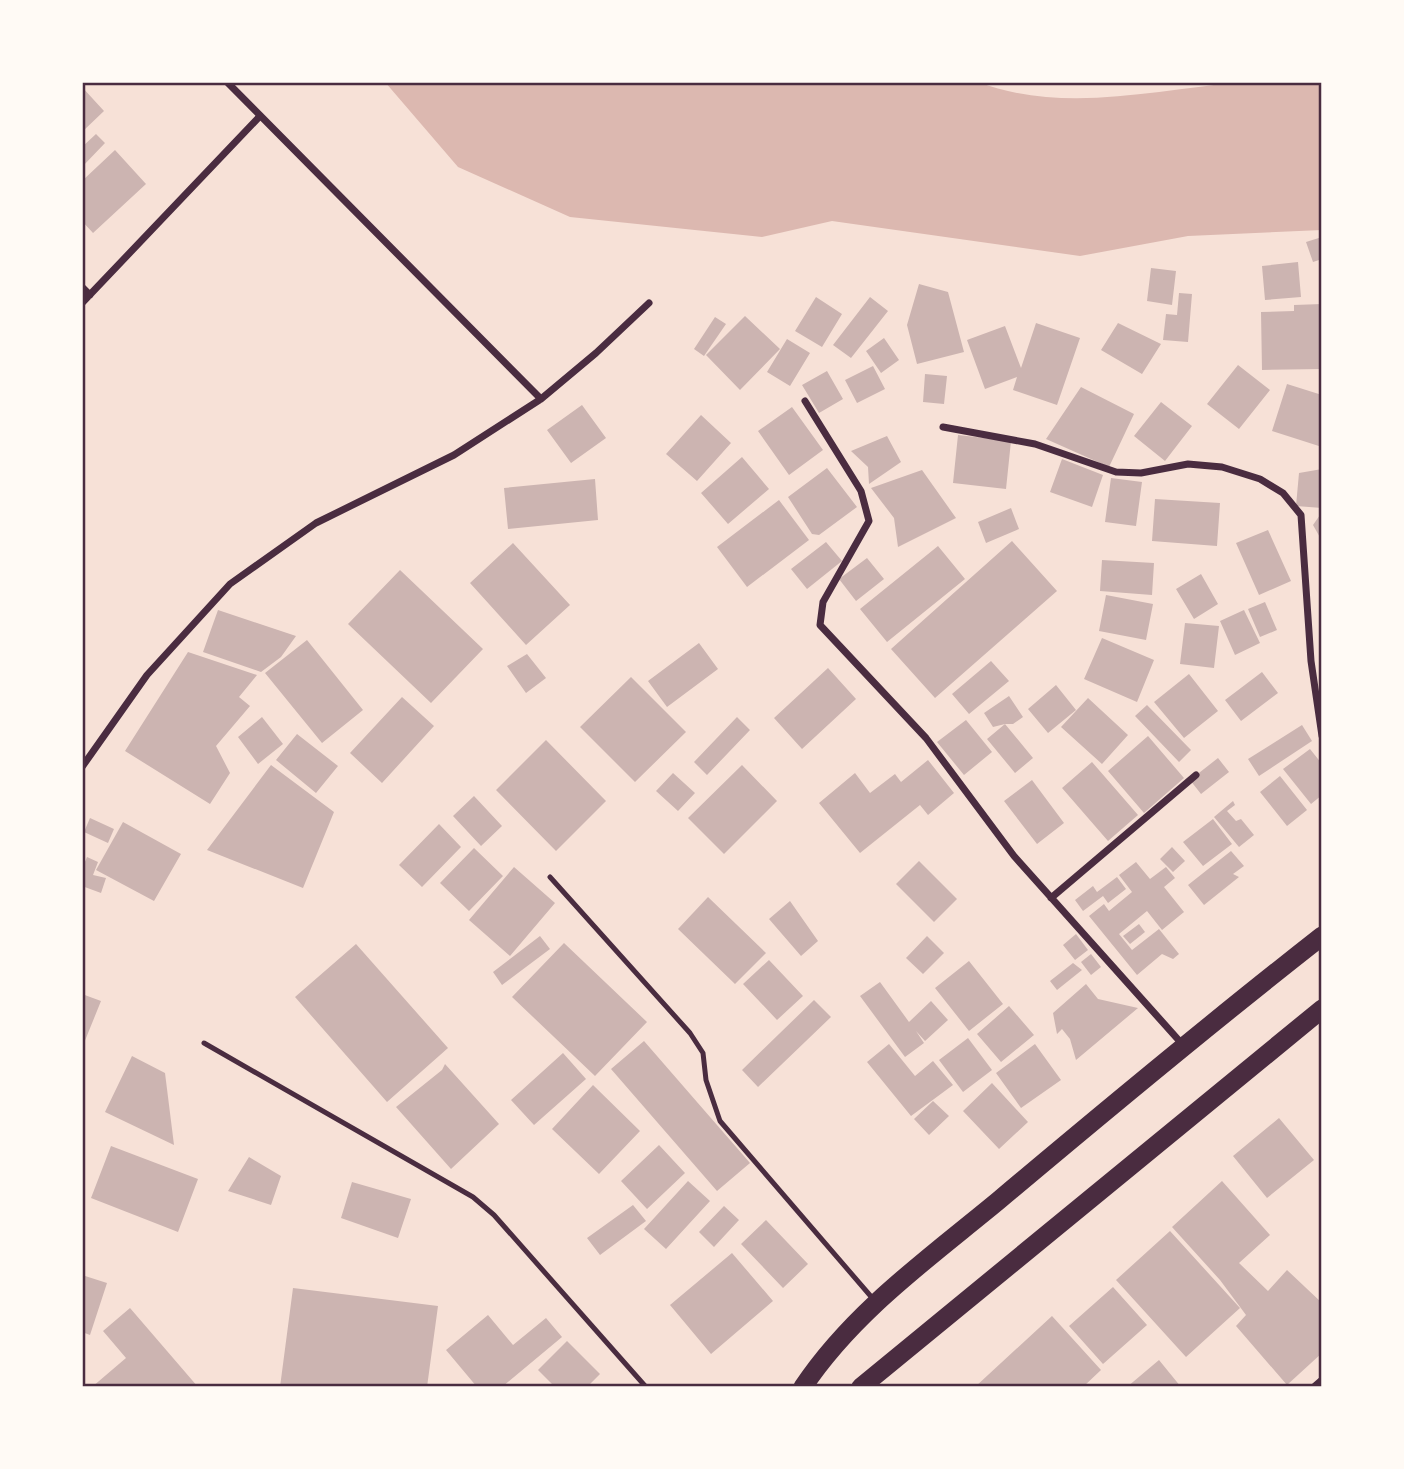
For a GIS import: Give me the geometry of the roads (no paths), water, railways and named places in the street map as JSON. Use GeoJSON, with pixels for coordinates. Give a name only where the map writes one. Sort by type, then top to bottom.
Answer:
{"type":"FeatureCollection","features":[{"type":"Feature","properties":{"kind":"highway"},"geometry":{"type":"LineString","coordinates":[[803,1387],[826,1352],[876,1303],[1183,1046],[1322,936]]}},
{"type":"Feature","properties":{"kind":"highway"},"geometry":{"type":"LineString","coordinates":[[861,1387],[1322,1009]]}},
{"type":"Feature","properties":{"kind":"street"},"geometry":{"type":"LineString","coordinates":[[227,82],[541,399]]}},
{"type":"Feature","properties":{"kind":"street"},"geometry":{"type":"LineString","coordinates":[[82,303],[260,116]]}},
{"type":"Feature","properties":{"kind":"street"},"geometry":{"type":"LineString","coordinates":[[82,287],[90,295]]}},
{"type":"Feature","properties":{"kind":"street"},"geometry":{"type":"LineString","coordinates":[[82,767],[146,675],[230,584],[316,523],[454,455],[541,399],[596,353],[649,303]]}},
{"type":"Feature","properties":{"kind":"street"},"geometry":{"type":"LineString","coordinates":[[806,401],[861,491],[869,521],[823,602],[820,625],[926,738],[1007,846],[1183,1046]]}},
{"type":"Feature","properties":{"kind":"street"},"geometry":{"type":"LineString","coordinates":[[943,427],[1035,444],[1116,472],[1141,473],[1188,464],[1222,467],[1260,479],[1283,493],[1301,515],[1311,661],[1322,736]]}},
{"type":"Feature","properties":{"kind":"street"},"geometry":{"type":"LineString","coordinates":[[1051,898],[1196,775]]}},
{"type":"Feature","properties":{"kind":"street"},"geometry":{"type":"LineString","coordinates":[[1314,1387],[1322,1380]]}},
{"type":"Feature","properties":{"kind":"lane"},"geometry":{"type":"LineString","coordinates":[[550,877],[690,1033],[703,1053],[706,1080],[720,1121],[876,1303]]}},
{"type":"Feature","properties":{"kind":"lane"},"geometry":{"type":"LineString","coordinates":[[204,1043],[473,1196],[494,1215],[646,1387]]}}]}
